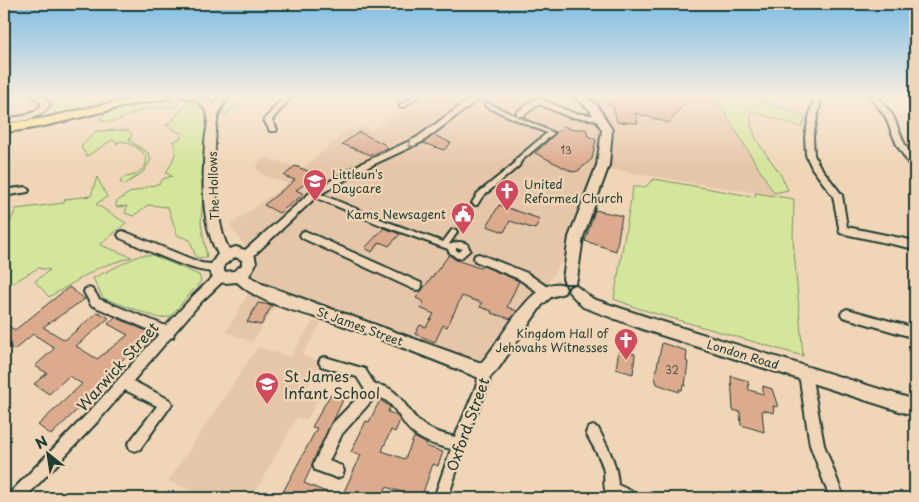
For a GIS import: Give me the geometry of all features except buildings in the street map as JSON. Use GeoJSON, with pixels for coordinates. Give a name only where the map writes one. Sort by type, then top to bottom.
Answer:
{"type":"FeatureCollection","features":[{"type":"Feature","properties":{"kind":"main road"},"geometry":{"type":"LineString","coordinates":[[4,128],[61,119]]}},
{"type":"Feature","properties":{"kind":"main road","name":"The Hollows"},"geometry":{"type":"LineString","coordinates":[[213,119],[211,215],[221,251],[226,255]]}},
{"type":"Feature","properties":{"kind":"main road"},"geometry":{"type":"LineString","coordinates":[[563,288],[576,236],[603,165],[607,130],[601,119]]}},
{"type":"Feature","properties":{"kind":"main road"},"geometry":{"type":"LineString","coordinates":[[236,252],[247,255],[249,265],[239,276],[230,278],[218,272],[219,261],[226,255],[236,252]]}},
{"type":"Feature","properties":{"kind":"main road","name":"St James Street"},"geometry":{"type":"LineString","coordinates":[[239,276],[245,282],[292,303],[326,313],[484,372]]}},
{"type":"Feature","properties":{"kind":"main road","name":"Oxford Street"},"geometry":{"type":"LineString","coordinates":[[484,372],[495,362],[536,301],[563,288]]}},
{"type":"Feature","properties":{"kind":"main road","name":"London Road"},"geometry":{"type":"LineString","coordinates":[[563,288],[588,303],[915,408]]}},
{"type":"Feature","properties":{"kind":"street"},"geometry":{"type":"LineString","coordinates":[[268,119],[273,129]]}},
{"type":"Feature","properties":{"kind":"street"},"geometry":{"type":"LineString","coordinates":[[247,255],[314,194],[362,166],[419,140],[448,119]]}},
{"type":"Feature","properties":{"kind":"street"},"geometry":{"type":"LineString","coordinates":[[475,203],[480,195],[551,133],[520,119]]}},
{"type":"Feature","properties":{"kind":"street"},"geometry":{"type":"LineString","coordinates":[[813,119],[809,136],[810,155],[815,166],[833,187],[837,195],[843,230],[915,245]]}},
{"type":"Feature","properties":{"kind":"street"},"geometry":{"type":"LineString","coordinates":[[890,119],[904,151],[915,167]]}},
{"type":"Feature","properties":{"kind":"street"},"geometry":{"type":"LineString","coordinates":[[4,193],[25,190]]}},
{"type":"Feature","properties":{"kind":"street"},"geometry":{"type":"LineString","coordinates":[[314,194],[383,223],[453,248],[451,250],[459,256],[466,252],[523,276],[563,288]]}},
{"type":"Feature","properties":{"kind":"street"},"geometry":{"type":"LineString","coordinates":[[444,245],[454,232]]}},
{"type":"Feature","properties":{"kind":"street"},"geometry":{"type":"LineString","coordinates":[[123,235],[200,267],[218,272]]}},
{"type":"Feature","properties":{"kind":"street"},"geometry":{"type":"LineString","coordinates":[[305,235],[416,286]]}},
{"type":"Feature","properties":{"kind":"street","name":"Warwick Street"},"geometry":{"type":"LineString","coordinates":[[15,498],[169,333],[218,272]]}},
{"type":"Feature","properties":{"kind":"street"},"geometry":{"type":"LineString","coordinates":[[90,292],[95,302],[169,333]]}},
{"type":"Feature","properties":{"kind":"street"},"geometry":{"type":"LineString","coordinates":[[847,314],[915,333]]}},
{"type":"Feature","properties":{"kind":"street"},"geometry":{"type":"LineString","coordinates":[[325,362],[361,373],[372,391]]}},
{"type":"Feature","properties":{"kind":"street","name":"Oxford Street"},"geometry":{"type":"LineString","coordinates":[[441,498],[482,384],[484,372]]}},
{"type":"Feature","properties":{"kind":"street"},"geometry":{"type":"LineString","coordinates":[[805,374],[817,446],[838,498]]}},
{"type":"Feature","properties":{"kind":"street"},"geometry":{"type":"LineString","coordinates":[[124,383],[166,404],[135,444]]}},
{"type":"Feature","properties":{"kind":"street"},"geometry":{"type":"LineString","coordinates":[[372,391],[384,392],[394,399],[415,428],[426,434],[459,445]]}},
{"type":"Feature","properties":{"kind":"street"},"geometry":{"type":"LineString","coordinates":[[337,471],[320,466],[337,429],[372,391]]}},
{"type":"Feature","properties":{"kind":"street"},"geometry":{"type":"LineString","coordinates":[[593,433],[610,466],[610,485],[617,494],[631,498]]}},
{"type":"Feature","properties":{"kind":"shaded area"},"geometry":{"type":"Polygon","coordinates":[[[386,119],[597,121],[601,132],[597,165],[574,226],[573,241],[550,280],[523,309],[491,357],[471,366],[286,291],[252,342],[226,332],[247,296],[260,284],[251,272],[251,255],[230,225],[287,184],[261,174],[256,169],[258,163],[265,158],[302,168],[323,152],[347,129],[355,130],[361,126],[372,130],[386,119]]]}},
{"type":"Feature","properties":{"kind":"shaded area"},"geometry":{"type":"Polygon","coordinates":[[[606,119],[729,119],[775,196],[607,169],[612,137],[610,125],[606,119]]]}},
{"type":"Feature","properties":{"kind":"shaded area","name":"St James Infant School"},"geometry":{"type":"Polygon","coordinates":[[[313,321],[321,323],[302,355],[321,362],[307,388],[321,394],[307,420],[297,417],[252,498],[211,498],[168,481],[258,347],[290,357],[313,321]]]}},
{"type":"Feature","properties":{"kind":"green space"},"geometry":{"type":"Polygon","coordinates":[[[101,119],[119,119],[111,122],[101,121],[101,119]]]}},
{"type":"Feature","properties":{"kind":"green space"},"geometry":{"type":"Polygon","coordinates":[[[208,119],[201,223],[207,257],[196,258],[190,240],[177,235],[168,207],[148,205],[133,216],[125,213],[127,206],[116,207],[116,202],[129,193],[160,183],[163,179],[172,176],[166,173],[175,153],[173,141],[180,139],[182,134],[166,125],[173,120],[208,119]]]}},
{"type":"Feature","properties":{"kind":"green space"},"geometry":{"type":"Polygon","coordinates":[[[729,119],[751,119],[757,140],[778,171],[788,190],[774,193],[729,119]]]}},
{"type":"Feature","properties":{"kind":"green space"},"geometry":{"type":"Polygon","coordinates":[[[778,119],[805,119],[802,127],[778,119]]]}},
{"type":"Feature","properties":{"kind":"green space"},"geometry":{"type":"Polygon","coordinates":[[[128,130],[132,134],[129,140],[148,153],[151,160],[143,172],[124,185],[120,182],[122,178],[134,175],[146,165],[144,155],[140,150],[128,143],[121,141],[116,144],[117,142],[112,140],[87,156],[81,147],[96,131],[128,130]]]}},
{"type":"Feature","properties":{"kind":"green space"},"geometry":{"type":"Polygon","coordinates":[[[97,177],[107,197],[96,204],[126,223],[100,245],[132,257],[100,267],[49,297],[35,281],[50,270],[38,268],[4,288],[4,229],[7,229],[16,209],[64,203],[65,199],[91,196],[97,177]]]}},
{"type":"Feature","properties":{"kind":"green space"},"geometry":{"type":"Polygon","coordinates":[[[654,179],[756,197],[755,193],[794,199],[793,239],[803,356],[640,309],[614,299],[633,187],[645,187],[654,179]]]}},
{"type":"Feature","properties":{"kind":"green space"},"geometry":{"type":"Polygon","coordinates":[[[141,255],[152,255],[199,275],[201,281],[170,317],[159,318],[103,298],[93,278],[141,255]]]}},
{"type":"Feature","properties":{"kind":"tunnel"},"geometry":{"type":"LineString","coordinates":[[454,232],[475,203]]}},
{"type":"Feature","properties":{"kind":"place","name":"Littleun's Daycare"},"geometry":{"type":"Point","coordinates":[315,202]}},
{"type":"Feature","properties":{"kind":"place","name":"United Reformed Church"},"geometry":{"type":"Point","coordinates":[507,212]}},
{"type":"Feature","properties":{"kind":"place","name":"Kams Newsagent"},"geometry":{"type":"Point","coordinates":[463,235]}},
{"type":"Feature","properties":{"kind":"place","name":"Kingdom Hall of Jehovahs Witnesses"},"geometry":{"type":"Point","coordinates":[626,361]}},
{"type":"Feature","properties":{"kind":"place","name":"St James Infant School"},"geometry":{"type":"Point","coordinates":[267,405]}}]}
